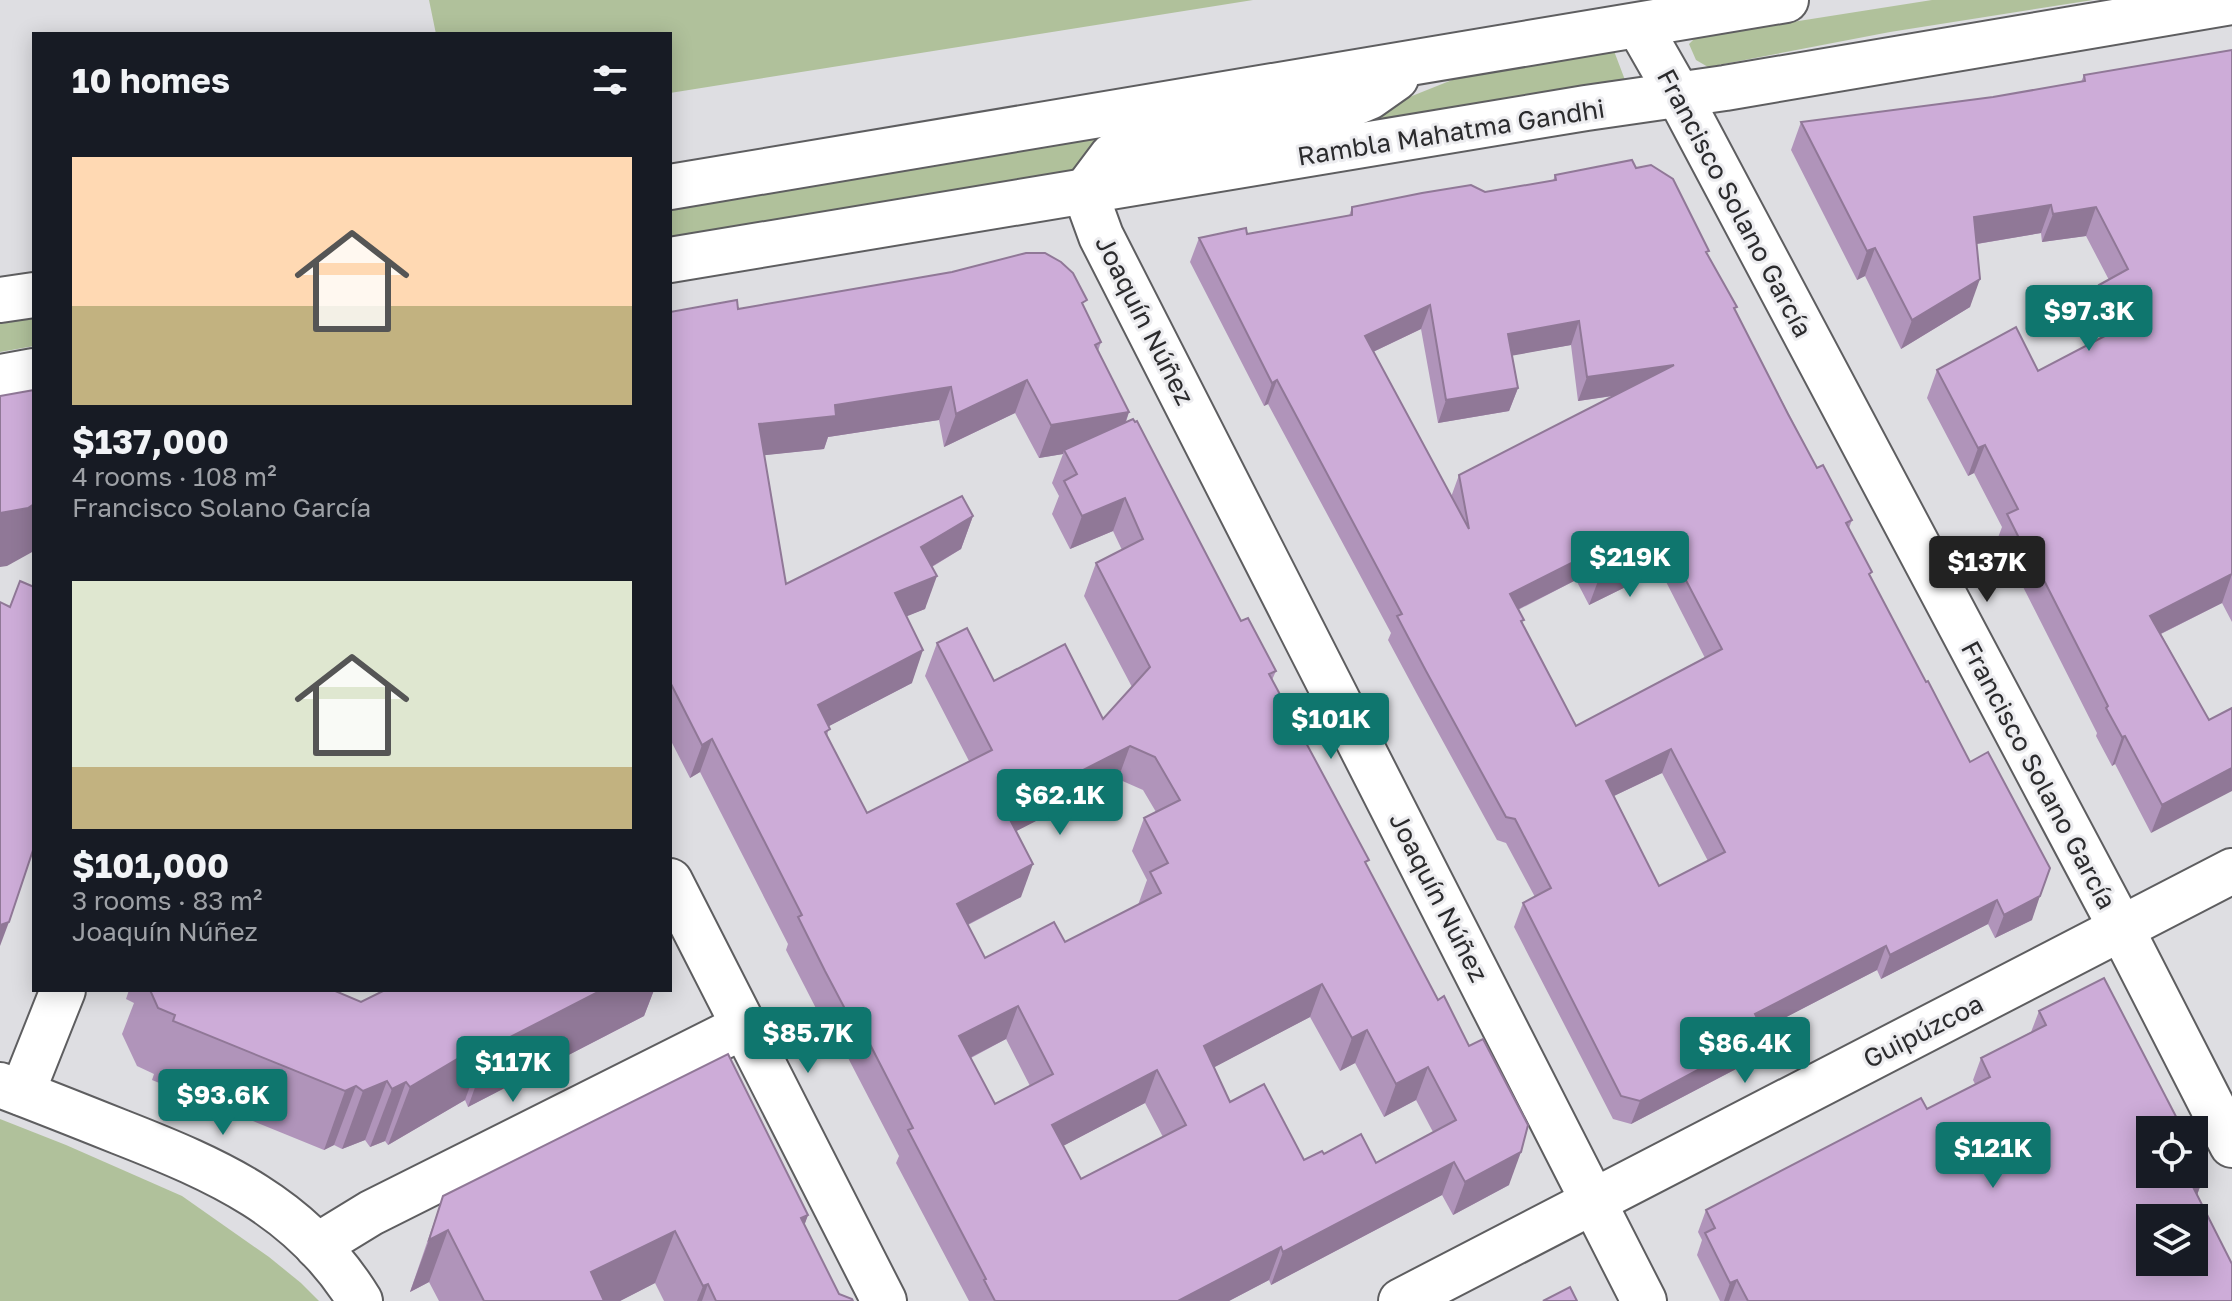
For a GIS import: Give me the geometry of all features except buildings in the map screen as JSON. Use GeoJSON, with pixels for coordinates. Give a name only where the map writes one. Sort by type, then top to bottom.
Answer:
{"type":"FeatureCollection","features":[{"type":"Feature","properties":{"kind":"street"},"geometry":{"type":"LineString","coordinates":[[672,187],[1786,0]]}},
{"type":"Feature","properties":{"kind":"street","name":"Rambla Mahatma Gandhi"},"geometry":{"type":"LineString","coordinates":[[672,260],[1586,108],[1679,96],[2232,2]]}},
{"type":"Feature","properties":{"kind":"street","name":"Francisco Solano García"},"geometry":{"type":"LineString","coordinates":[[1639,26],[2121,928],[2232,1145]]}},
{"type":"Feature","properties":{"kind":"street"},"geometry":{"type":"LineString","coordinates":[[1085,192],[1112,156],[1124,150],[1343,108],[1369,97],[1414,64]]}},
{"type":"Feature","properties":{"kind":"street","name":"Joaquín Núñez"},"geometry":{"type":"LineString","coordinates":[[1085,192],[1101,236],[1644,1301]]}},
{"type":"Feature","properties":{"kind":"street"},"geometry":{"type":"LineString","coordinates":[[0,300],[32,295]]}},
{"type":"Feature","properties":{"kind":"street"},"geometry":{"type":"LineString","coordinates":[[0,377],[32,371]]}},
{"type":"Feature","properties":{"kind":"street","name":"Guipúzcoa"},"geometry":{"type":"LineString","coordinates":[[1401,1301],[2232,871]]}},
{"type":"Feature","properties":{"kind":"street"},"geometry":{"type":"LineString","coordinates":[[672,885],[884,1301]]}},
{"type":"Feature","properties":{"kind":"street"},"geometry":{"type":"LineString","coordinates":[[62,992],[11,1089],[198,1162],[252,1192],[317,1246],[360,1301]]}},
{"type":"Feature","properties":{"kind":"street"},"geometry":{"type":"LineString","coordinates":[[317,1246],[371,1213],[744,1026]]}},
{"type":"Feature","properties":{"kind":"green space"},"geometry":{"type":"Polygon","coordinates":[[[429,0],[1253,0],[672,93],[672,32],[436,32],[429,0]]]}},
{"type":"Feature","properties":{"kind":"green space"},"geometry":{"type":"Polygon","coordinates":[[[1932,0],[2093,0],[1890,32],[1708,67],[1696,60],[1689,44],[1695,38],[1932,0]]]}},
{"type":"Feature","properties":{"kind":"green space"},"geometry":{"type":"Polygon","coordinates":[[[1614,51],[1625,80],[1161,158],[1357,118],[1462,76],[1614,51]]]}},
{"type":"Feature","properties":{"kind":"green space"},"geometry":{"type":"Polygon","coordinates":[[[1241,112],[1087,169],[672,239],[672,208],[1241,112]]]}},
{"type":"Feature","properties":{"kind":"green space"},"geometry":{"type":"Polygon","coordinates":[[[32,318],[32,346],[0,352],[0,324],[32,318]]]}},
{"type":"Feature","properties":{"kind":"green space"},"geometry":{"type":"Polygon","coordinates":[[[0,1119],[182,1196],[269,1257],[319,1301],[0,1301],[0,1119]]]}}]}
